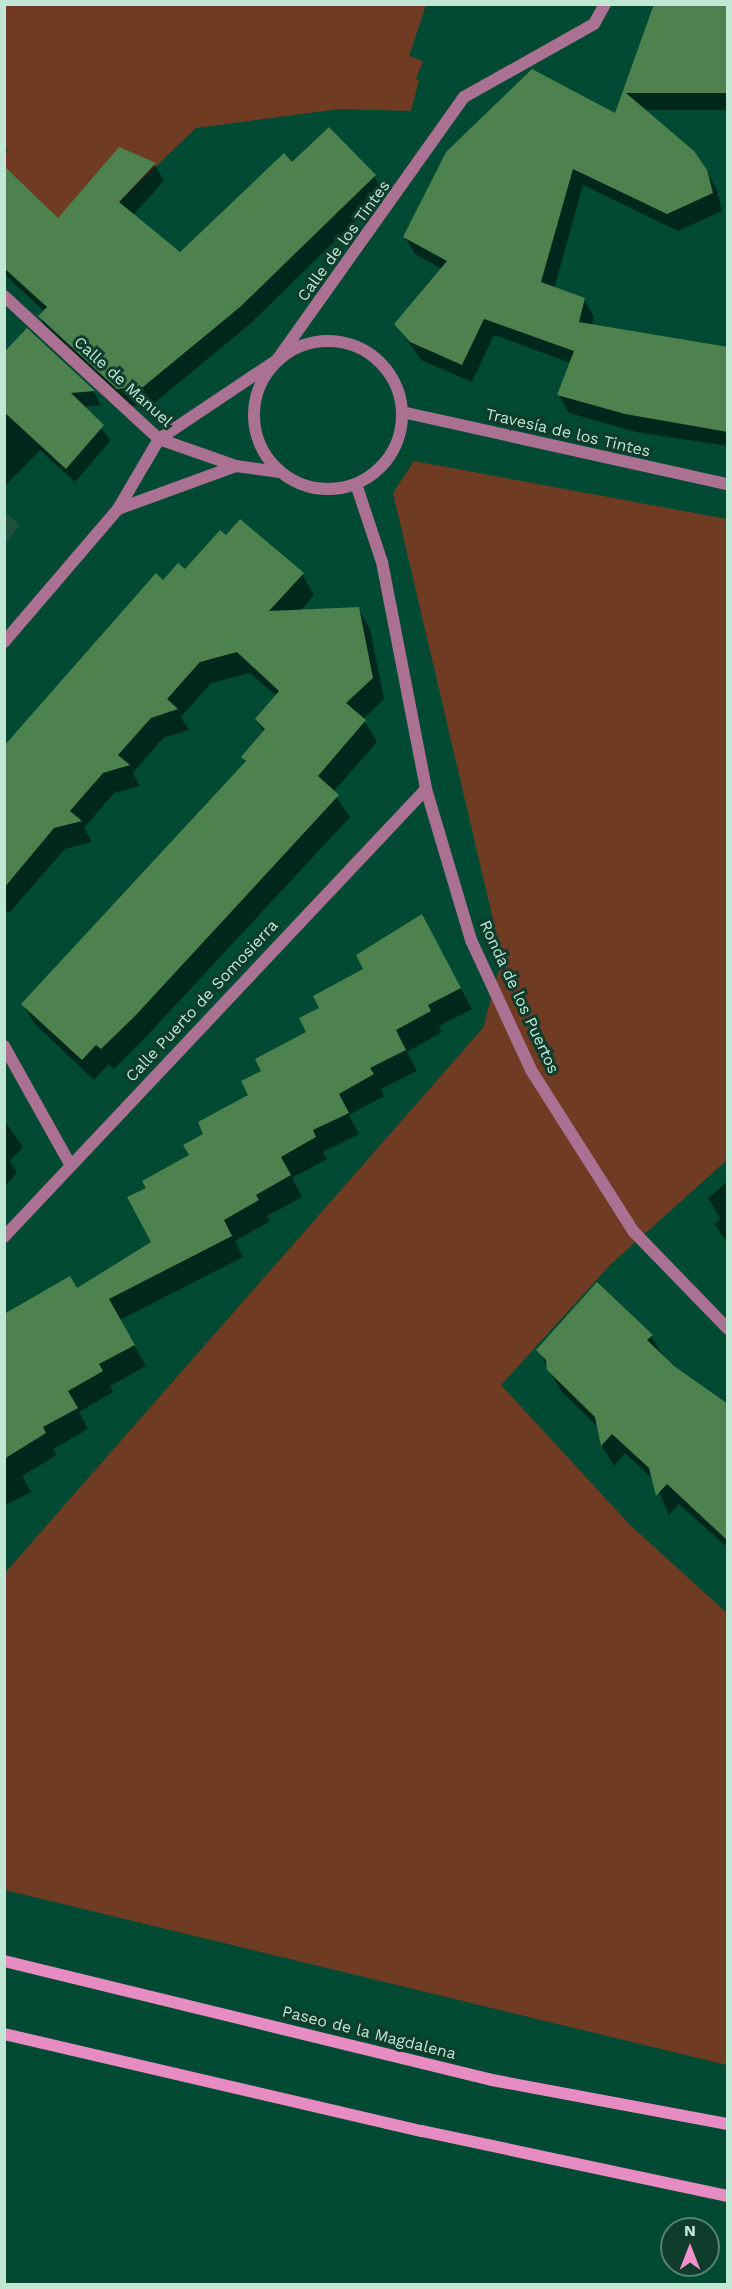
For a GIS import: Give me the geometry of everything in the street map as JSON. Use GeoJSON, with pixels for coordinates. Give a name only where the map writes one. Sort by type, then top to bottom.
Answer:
{"type":"FeatureCollection","features":[{"type":"Feature","properties":{"kind":"main road","name":"Paseo de la Magdalena"},"geometry":{"type":"LineString","coordinates":[[4,1962],[492,2080],[728,2124]]}},
{"type":"Feature","properties":{"kind":"main road"},"geometry":{"type":"LineString","coordinates":[[4,2034],[422,2131],[728,2196]]}},
{"type":"Feature","properties":{"kind":"street","name":"Calle de los Tintes"},"geometry":{"type":"LineString","coordinates":[[4,642],[118,509],[159,439],[278,360],[465,97],[594,24],[605,4]]}},
{"type":"Feature","properties":{"kind":"street","name":"Calle de Manuel"},"geometry":{"type":"LineString","coordinates":[[4,296],[159,439],[236,466]]}},
{"type":"Feature","properties":{"kind":"street"},"geometry":{"type":"LineString","coordinates":[[316,343],[353,346],[378,360],[395,384],[402,412],[400,434],[390,455],[375,472],[357,484],[330,489],[304,485],[280,472],[264,453],[254,421],[254,404],[262,381],[278,360],[299,346],[316,343]]}},
{"type":"Feature","properties":{"kind":"street","name":"Travesía de los Tintes"},"geometry":{"type":"LineString","coordinates":[[402,412],[728,484]]}},
{"type":"Feature","properties":{"kind":"street","name":"Calle de los Tintes"},"geometry":{"type":"LineString","coordinates":[[118,509],[236,466],[280,472]]}},
{"type":"Feature","properties":{"kind":"street","name":"Ronda de los Puertos"},"geometry":{"type":"LineString","coordinates":[[357,484],[382,562],[426,789],[471,940],[531,1070],[634,1232],[728,1329]]}},
{"type":"Feature","properties":{"kind":"street","name":"Calle Puerto de Somosierra"},"geometry":{"type":"LineString","coordinates":[[4,1238],[70,1164],[426,789]]}},
{"type":"Feature","properties":{"kind":"street"},"geometry":{"type":"LineString","coordinates":[[4,1046],[70,1164]]}},
{"type":"Feature","properties":{"kind":"shaded area"},"geometry":{"type":"Polygon","coordinates":[[[4,5],[426,5],[409,56],[423,61],[416,79],[419,80],[411,111],[340,109],[196,128],[119,202],[5,267],[4,154],[8,150],[4,147],[4,5]]]}},
{"type":"Feature","properties":{"kind":"shaded area"},"geometry":{"type":"Polygon","coordinates":[[[414,461],[727,519],[727,1160],[611,1264],[501,1385],[630,1525],[727,1613],[727,2065],[5,1890],[5,1573],[483,1028],[502,958],[393,493],[414,461]]]}},
{"type":"Feature","properties":{"kind":"shaded area"},"geometry":{"type":"Polygon","coordinates":[[[5,512],[20,525],[5,544],[5,512]]]}},
{"type":"Feature","properties":{"kind":"building"},"geometry":{"type":"Polygon","coordinates":[[[654,4],[728,4],[728,93],[626,93],[694,151],[707,170],[713,193],[667,214],[573,169],[541,282],[585,298],[579,322],[728,347],[728,432],[625,414],[557,395],[574,351],[484,319],[462,365],[410,342],[394,324],[447,261],[403,237],[446,152],[532,69],[615,113],[654,4]]]}},
{"type":"Feature","properties":{"kind":"building"},"geometry":{"type":"Polygon","coordinates":[[[329,127],[376,175],[240,307],[143,387],[117,389],[38,316],[47,307],[4,268],[4,166],[58,218],[119,147],[156,163],[119,202],[180,252],[284,153],[292,162],[329,127]]]}},
{"type":"Feature","properties":{"kind":"building"},"geometry":{"type":"Polygon","coordinates":[[[27,328],[95,391],[71,393],[104,425],[66,469],[4,412],[4,352],[27,328]]]}},
{"type":"Feature","properties":{"kind":"building"},"geometry":{"type":"Polygon","coordinates":[[[240,519],[304,573],[269,611],[359,607],[373,678],[346,703],[366,720],[318,776],[339,795],[135,1016],[101,1049],[96,1045],[82,1060],[21,1004],[246,761],[241,757],[265,729],[255,719],[279,691],[237,652],[200,662],[167,699],[178,709],[151,718],[118,755],[130,765],[103,773],[70,811],[82,821],[54,828],[4,888],[4,746],[156,573],[163,580],[178,563],[185,569],[220,530],[226,535],[240,519]]]}},
{"type":"Feature","properties":{"kind":"building"},"geometry":{"type":"Polygon","coordinates":[[[422,914],[461,988],[428,1005],[431,1011],[396,1030],[406,1050],[370,1068],[374,1074],[339,1094],[349,1113],[313,1130],[316,1137],[281,1157],[291,1175],[256,1195],[259,1200],[224,1220],[232,1236],[109,1299],[135,1345],[99,1364],[103,1371],[68,1391],[78,1408],[43,1427],[46,1433],[4,1459],[4,1314],[70,1276],[77,1288],[151,1242],[127,1197],[146,1188],[142,1181],[189,1155],[183,1145],[203,1134],[198,1122],[248,1095],[241,1081],[261,1071],[255,1059],[306,1032],[299,1018],[319,1008],[313,996],[363,969],[356,955],[422,914]]]}},
{"type":"Feature","properties":{"kind":"building"},"geometry":{"type":"Polygon","coordinates":[[[597,1282],[653,1335],[647,1340],[674,1366],[728,1404],[728,1541],[667,1484],[656,1496],[649,1468],[612,1434],[601,1446],[595,1417],[547,1370],[546,1360],[536,1350],[597,1282]]]}}]}
